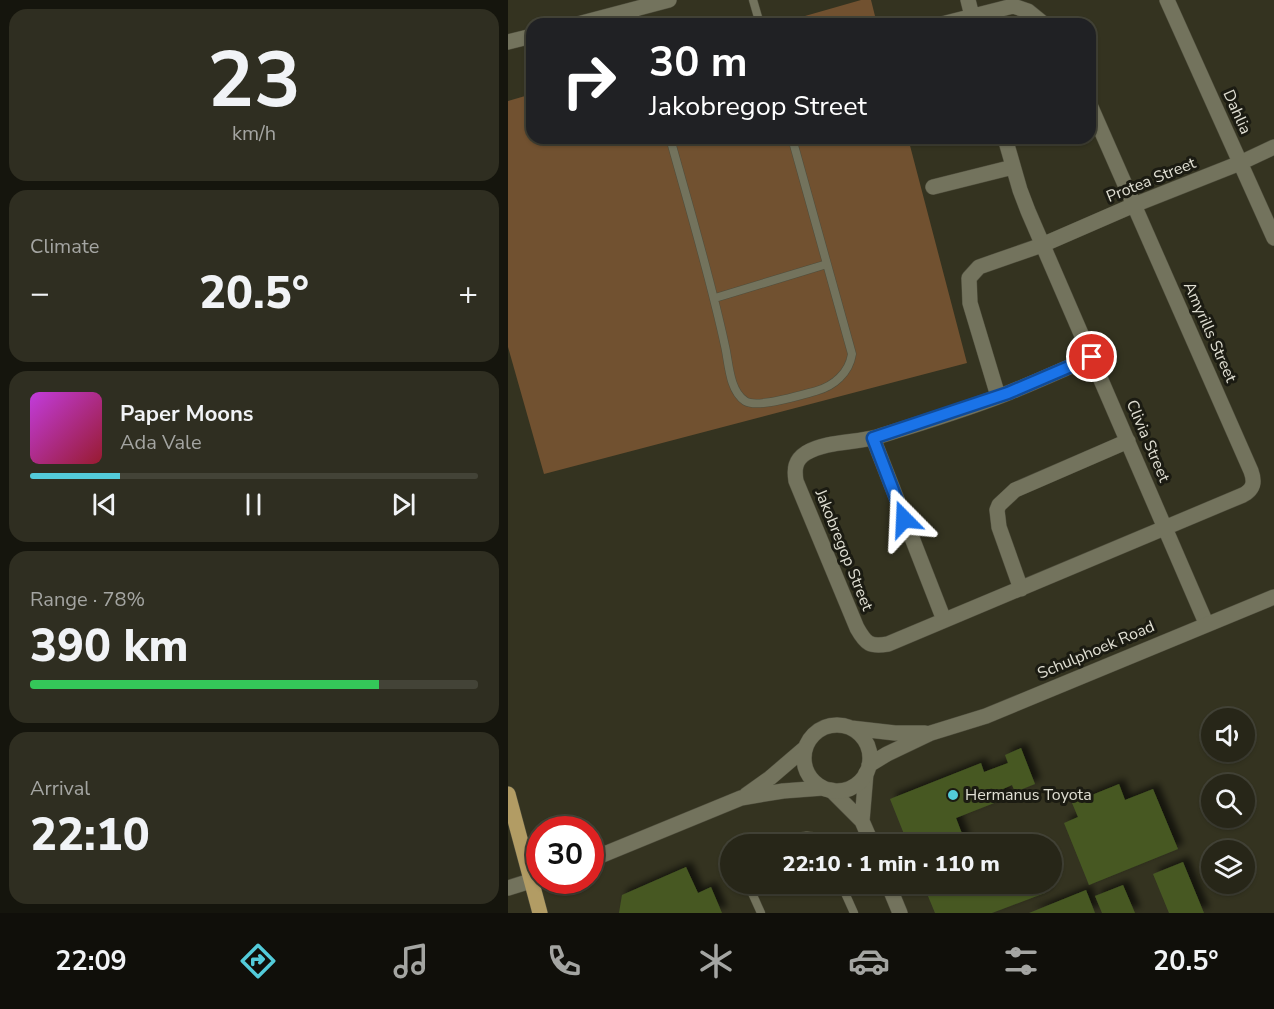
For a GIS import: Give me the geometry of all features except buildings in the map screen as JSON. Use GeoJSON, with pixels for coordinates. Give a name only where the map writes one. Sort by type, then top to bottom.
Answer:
{"type":"FeatureCollection","features":[{"type":"Feature","properties":{"kind":"main road"},"geometry":{"type":"LineString","coordinates":[[508,794],[526,851]]}},
{"type":"Feature","properties":{"kind":"main road"},"geometry":{"type":"LineString","coordinates":[[537,894],[540,913]]}},
{"type":"Feature","properties":{"kind":"street"},"geometry":{"type":"LineString","coordinates":[[603,18],[669,0]]}},
{"type":"Feature","properties":{"kind":"street"},"geometry":{"type":"LineString","coordinates":[[968,0],[972,18]]}},
{"type":"Feature","properties":{"kind":"street","name":"Dahlia"},"geometry":{"type":"LineString","coordinates":[[1167,0],[1273,238]]}},
{"type":"Feature","properties":{"kind":"street"},"geometry":{"type":"LineString","coordinates":[[979,18],[1013,6],[1028,11],[1037,18]]}},
{"type":"Feature","properties":{"kind":"street"},"geometry":{"type":"LineString","coordinates":[[508,42],[526,38]]}},
{"type":"Feature","properties":{"kind":"street","name":"Amyrills Street"},"geometry":{"type":"LineString","coordinates":[[1096,119],[1254,479],[1253,487],[1243,495],[1166,528]]}},
{"type":"Feature","properties":{"kind":"street","name":"Clivia Street"},"geometry":{"type":"LineString","coordinates":[[1007,144],[1020,190],[1042,245],[1207,623]]}},
{"type":"Feature","properties":{"kind":"street","name":"Protea Street"},"geometry":{"type":"LineString","coordinates":[[998,396],[970,303],[969,278],[979,267],[1042,245],[1240,163],[1273,147]]}},
{"type":"Feature","properties":{"kind":"street"},"geometry":{"type":"LineString","coordinates":[[933,187],[1013,167]]}},
{"type":"Feature","properties":{"kind":"street","name":"Jakobregop Street"},"geometry":{"type":"LineString","coordinates":[[1092,357],[998,396],[873,438],[820,448],[806,453],[796,463],[794,469],[796,481],[857,628],[866,642],[871,645],[888,644],[1166,528]]}},
{"type":"Feature","properties":{"kind":"street"},"geometry":{"type":"LineString","coordinates":[[873,438],[944,620]]}},
{"type":"Feature","properties":{"kind":"street"},"geometry":{"type":"LineString","coordinates":[[1021,589],[999,527],[997,510],[999,505],[1015,490],[1128,441]]}},
{"type":"Feature","properties":{"kind":"street","name":"Schulphoek Road"},"geometry":{"type":"LineString","coordinates":[[868,769],[887,754],[931,733],[986,716],[1273,597]]}},
{"type":"Feature","properties":{"kind":"street"},"geometry":{"type":"LineString","coordinates":[[604,854],[741,798],[770,778],[805,748],[815,732],[823,727],[842,725],[851,728],[867,744],[870,754],[862,821]]}},
{"type":"Feature","properties":{"kind":"street","name":"Schulphoek Road"},"geometry":{"type":"LineString","coordinates":[[851,728],[895,733],[931,733]]}},
{"type":"Feature","properties":{"kind":"street"},"geometry":{"type":"LineString","coordinates":[[805,748],[803,757],[805,767],[815,783],[827,789],[862,821],[868,834]]}},
{"type":"Feature","properties":{"kind":"street"},"geometry":{"type":"LineString","coordinates":[[741,798],[783,791],[851,788],[860,782],[868,769]]}},
{"type":"Feature","properties":{"kind":"street"},"geometry":{"type":"LineString","coordinates":[[508,888],[526,882]]}},
{"type":"Feature","properties":{"kind":"street"},"geometry":{"type":"LineString","coordinates":[[892,894],[900,913]]}},
{"type":"Feature","properties":{"kind":"lane"},"geometry":{"type":"LineString","coordinates":[[753,0],[758,18]]}},
{"type":"Feature","properties":{"kind":"lane"},"geometry":{"type":"LineString","coordinates":[[672,144],[715,298],[734,386],[743,399],[750,404],[762,404],[818,391],[832,385],[850,364],[852,354],[794,144]]}},
{"type":"Feature","properties":{"kind":"lane"},"geometry":{"type":"LineString","coordinates":[[715,298],[827,264]]}},
{"type":"Feature","properties":{"kind":"lane"},"geometry":{"type":"LineString","coordinates":[[752,894],[761,913]]}},
{"type":"Feature","properties":{"kind":"lane"},"geometry":{"type":"LineString","coordinates":[[845,894],[854,913]]}},
{"type":"Feature","properties":{"kind":"shaded area"},"geometry":{"type":"Polygon","coordinates":[[[861,0],[871,0],[876,18],[798,18],[861,0]]]}},
{"type":"Feature","properties":{"kind":"shaded area"},"geometry":{"type":"Polygon","coordinates":[[[526,96],[526,144],[910,144],[967,363],[544,474],[508,347],[508,101],[526,96]]]}},
{"type":"Feature","properties":{"kind":"place","name":"Hermanus Toyota"},"geometry":{"type":"Point","coordinates":[953,795]}},
{"type":"Feature","properties":{"kind":"route"},"geometry":{"type":"LineString","coordinates":[[904,519],[873,438],[1008,393],[1092,357]]}}]}
